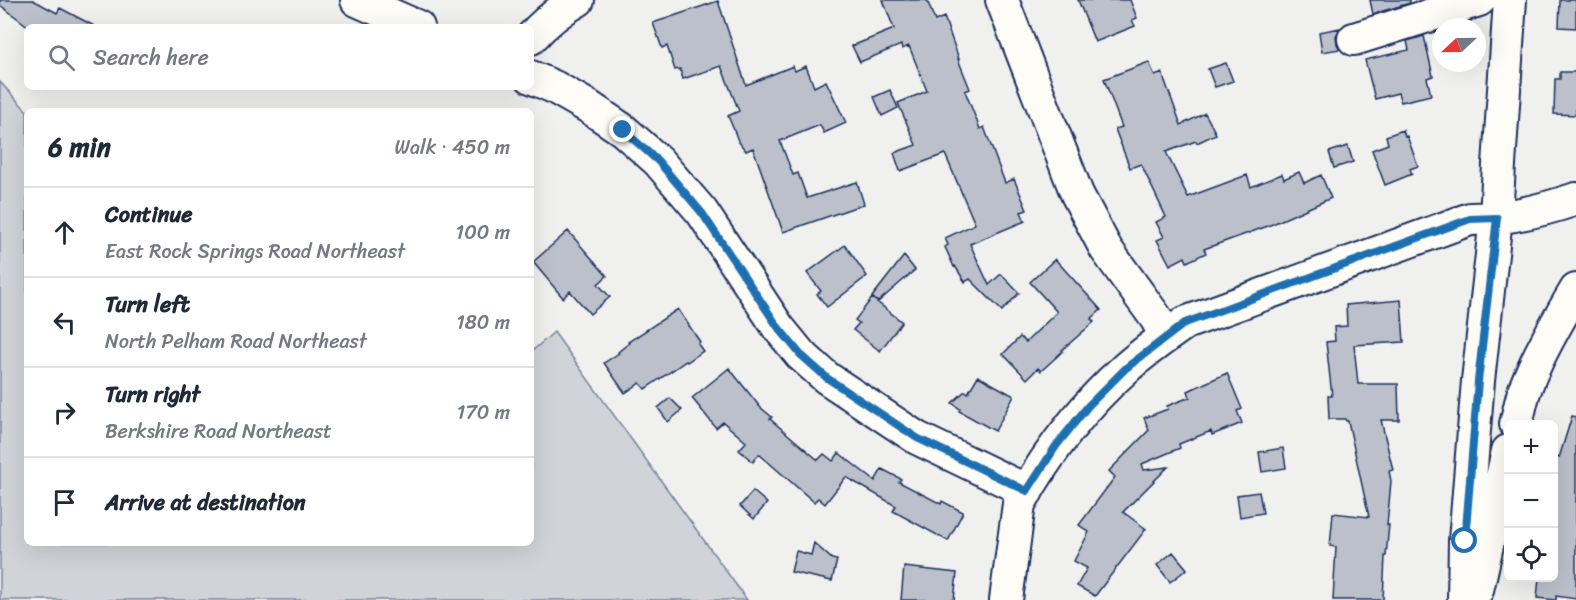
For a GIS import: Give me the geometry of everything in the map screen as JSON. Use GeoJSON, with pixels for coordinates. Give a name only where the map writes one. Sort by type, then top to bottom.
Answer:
{"type":"FeatureCollection","features":[{"type":"Feature","properties":{"kind":"street"},"geometry":{"type":"LineString","coordinates":[[357,0],[411,24]]}},
{"type":"Feature","properties":{"kind":"street"},"geometry":{"type":"LineString","coordinates":[[534,34],[562,9],[578,0]]}},
{"type":"Feature","properties":{"kind":"street"},"geometry":{"type":"LineString","coordinates":[[1002,0],[1077,194],[1106,249],[1156,318],[1166,336]]}},
{"type":"Feature","properties":{"kind":"street"},"geometry":{"type":"LineString","coordinates":[[1354,39],[1479,0]]}},
{"type":"Feature","properties":{"kind":"street"},"geometry":{"type":"LineString","coordinates":[[1464,600],[1465,541],[1478,381],[1497,218],[1510,0]]}},
{"type":"Feature","properties":{"kind":"street"},"geometry":{"type":"LineString","coordinates":[[534,78],[589,107],[623,130],[658,161],[702,213],[778,327],[800,354],[827,378],[917,438],[1027,491]]}},
{"type":"Feature","properties":{"kind":"street"},"geometry":{"type":"LineString","coordinates":[[1006,600],[1019,504],[1056,446],[1088,406],[1126,368],[1166,336],[1185,323],[1470,219],[1497,218],[1546,210],[1576,199]]}},
{"type":"Feature","properties":{"kind":"street"},"geometry":{"type":"LineString","coordinates":[[1517,420],[1525,389],[1558,319],[1576,290]]}},
{"type":"Feature","properties":{"kind":"street"},"geometry":{"type":"LineString","coordinates":[[1475,600],[1504,473]]}},
{"type":"Feature","properties":{"kind":"shaded area"},"geometry":{"type":"Polygon","coordinates":[[[0,82],[24,108],[24,546],[534,546],[534,349],[554,332],[747,600],[0,600],[0,82]]]}},
{"type":"Feature","properties":{"kind":"building"},"geometry":{"type":"Polygon","coordinates":[[[0,0],[33,0],[57,13],[60,8],[90,24],[25,24],[0,5],[0,0]]]}},
{"type":"Feature","properties":{"kind":"building"},"geometry":{"type":"Polygon","coordinates":[[[883,0],[927,0],[935,21],[944,17],[970,89],[965,91],[980,129],[984,127],[1005,183],[1014,179],[1027,210],[1021,212],[1025,221],[970,244],[989,285],[1001,274],[1019,293],[1002,311],[970,279],[965,282],[954,267],[945,247],[948,245],[945,238],[975,224],[945,154],[900,171],[894,153],[916,145],[898,103],[927,91],[909,46],[902,49],[901,45],[860,62],[852,46],[894,29],[883,0]]]}},
{"type":"Feature","properties":{"kind":"building"},"geometry":{"type":"Polygon","coordinates":[[[1078,0],[1130,0],[1137,18],[1132,20],[1135,26],[1095,42],[1078,0]]]}},
{"type":"Feature","properties":{"kind":"building"},"geometry":{"type":"Polygon","coordinates":[[[1370,0],[1410,0],[1410,3],[1373,14],[1370,0]]]}},
{"type":"Feature","properties":{"kind":"building"},"geometry":{"type":"Polygon","coordinates":[[[1560,0],[1576,0],[1576,28],[1559,27],[1560,0]]]}},
{"type":"Feature","properties":{"kind":"building"},"geometry":{"type":"Polygon","coordinates":[[[718,1],[746,85],[793,66],[795,71],[806,66],[814,87],[826,81],[846,123],[824,133],[820,125],[780,141],[793,175],[798,173],[807,198],[857,182],[864,204],[783,232],[753,148],[746,151],[738,141],[728,116],[739,111],[721,66],[683,79],[680,69],[675,70],[667,46],[662,48],[653,23],[718,1]]]}},
{"type":"Feature","properties":{"kind":"building"},"geometry":{"type":"Polygon","coordinates":[[[1340,28],[1336,36],[1340,49],[1322,52],[1319,32],[1340,28]]]}},
{"type":"Feature","properties":{"kind":"building"},"geometry":{"type":"Polygon","coordinates":[[[1424,36],[1433,76],[1427,78],[1431,95],[1401,102],[1398,93],[1375,99],[1365,60],[1409,50],[1407,41],[1424,36]]]}},
{"type":"Feature","properties":{"kind":"building"},"geometry":{"type":"Polygon","coordinates":[[[1149,62],[1155,76],[1162,73],[1181,125],[1205,113],[1216,134],[1197,143],[1196,141],[1166,152],[1188,197],[1247,175],[1251,187],[1282,174],[1284,179],[1299,172],[1304,183],[1321,175],[1331,198],[1268,226],[1204,249],[1206,253],[1187,262],[1185,257],[1170,265],[1157,240],[1164,237],[1156,222],[1166,217],[1141,164],[1130,168],[1115,129],[1122,127],[1104,79],[1149,62]]]}},
{"type":"Feature","properties":{"kind":"building"},"geometry":{"type":"Polygon","coordinates":[[[1226,63],[1233,81],[1215,87],[1208,69],[1226,63]]]}},
{"type":"Feature","properties":{"kind":"building"},"geometry":{"type":"Polygon","coordinates":[[[1560,72],[1576,72],[1576,115],[1554,114],[1555,79],[1560,79],[1560,72]]]}},
{"type":"Feature","properties":{"kind":"building"},"geometry":{"type":"Polygon","coordinates":[[[890,90],[898,108],[882,116],[874,97],[890,90]]]}},
{"type":"Feature","properties":{"kind":"building"},"geometry":{"type":"Polygon","coordinates":[[[1403,130],[1418,166],[1410,169],[1412,174],[1385,185],[1372,150],[1388,144],[1386,136],[1403,130]]]}},
{"type":"Feature","properties":{"kind":"building"},"geometry":{"type":"Polygon","coordinates":[[[1348,146],[1353,162],[1334,168],[1329,152],[1348,146]]]}},
{"type":"Feature","properties":{"kind":"building"},"geometry":{"type":"Polygon","coordinates":[[[568,231],[607,276],[598,284],[610,297],[590,314],[570,291],[563,298],[534,261],[568,231]]]}},
{"type":"Feature","properties":{"kind":"building"},"geometry":{"type":"Polygon","coordinates":[[[845,245],[867,276],[827,307],[817,294],[821,291],[807,273],[845,245]]]}},
{"type":"Feature","properties":{"kind":"building"},"geometry":{"type":"Polygon","coordinates":[[[904,256],[915,270],[878,302],[872,297],[904,256]]]}},
{"type":"Feature","properties":{"kind":"building"},"geometry":{"type":"Polygon","coordinates":[[[1055,259],[1101,310],[1091,319],[1094,322],[1063,351],[1041,371],[1038,368],[1027,379],[1003,354],[1020,337],[1026,342],[1057,312],[1030,282],[1055,259]]]}},
{"type":"Feature","properties":{"kind":"building"},"geometry":{"type":"Polygon","coordinates":[[[872,298],[902,322],[880,351],[853,330],[859,323],[855,320],[872,298]]]}},
{"type":"Feature","properties":{"kind":"building"},"geometry":{"type":"Polygon","coordinates":[[[1401,300],[1404,342],[1354,345],[1358,384],[1398,384],[1399,420],[1381,420],[1393,470],[1389,471],[1391,481],[1387,525],[1389,525],[1383,600],[1333,600],[1336,547],[1330,546],[1333,513],[1369,517],[1348,421],[1329,419],[1328,396],[1332,396],[1326,342],[1335,341],[1334,327],[1347,326],[1346,305],[1401,300]]]}},
{"type":"Feature","properties":{"kind":"building"},"geometry":{"type":"Polygon","coordinates":[[[678,309],[700,342],[698,344],[703,351],[645,389],[640,383],[625,393],[604,363],[619,353],[628,342],[678,309]]]}},
{"type":"Feature","properties":{"kind":"building"},"geometry":{"type":"Polygon","coordinates":[[[729,368],[760,407],[772,417],[770,419],[818,460],[824,454],[833,461],[839,453],[875,481],[882,469],[901,479],[899,482],[941,504],[942,501],[963,512],[948,541],[893,511],[896,506],[846,477],[825,504],[818,498],[814,502],[759,454],[753,462],[739,450],[746,442],[723,422],[716,428],[692,398],[729,368]]]}},
{"type":"Feature","properties":{"kind":"building"},"geometry":{"type":"Polygon","coordinates":[[[1227,373],[1242,409],[1237,411],[1242,423],[1212,435],[1211,431],[1179,444],[1180,448],[1142,464],[1144,470],[1168,467],[1123,512],[1146,529],[1095,596],[1077,586],[1087,568],[1074,561],[1089,532],[1079,525],[1115,477],[1109,471],[1149,430],[1144,418],[1168,409],[1167,406],[1190,397],[1188,391],[1227,373]]]}},
{"type":"Feature","properties":{"kind":"building"},"geometry":{"type":"Polygon","coordinates":[[[978,376],[1014,396],[995,431],[959,411],[960,409],[952,403],[965,391],[968,393],[978,376]]]}},
{"type":"Feature","properties":{"kind":"building"},"geometry":{"type":"Polygon","coordinates":[[[670,398],[682,410],[668,422],[658,408],[670,398]]]}},
{"type":"Feature","properties":{"kind":"building"},"geometry":{"type":"Polygon","coordinates":[[[1572,416],[1576,417],[1576,599],[1556,596],[1556,600],[1537,598],[1539,582],[1558,582],[1559,458],[1572,416]]]}},
{"type":"Feature","properties":{"kind":"building"},"geometry":{"type":"Polygon","coordinates":[[[1283,448],[1286,468],[1262,472],[1259,452],[1283,448]]]}},
{"type":"Feature","properties":{"kind":"building"},"geometry":{"type":"Polygon","coordinates":[[[753,491],[767,503],[754,519],[740,506],[753,491]]]}},
{"type":"Feature","properties":{"kind":"building"},"geometry":{"type":"Polygon","coordinates":[[[1259,492],[1263,513],[1240,517],[1237,495],[1259,492]]]}},
{"type":"Feature","properties":{"kind":"building"},"geometry":{"type":"Polygon","coordinates":[[[814,543],[832,559],[837,560],[832,581],[791,572],[796,551],[811,555],[814,543]]]}},
{"type":"Feature","properties":{"kind":"building"},"geometry":{"type":"Polygon","coordinates":[[[1173,552],[1187,569],[1170,582],[1157,565],[1173,552]]]}},
{"type":"Feature","properties":{"kind":"building"},"geometry":{"type":"Polygon","coordinates":[[[904,567],[957,573],[954,600],[901,600],[904,567]]]}},
{"type":"Feature","properties":{"kind":"route"},"geometry":{"type":"LineString","coordinates":[[623,130],[658,161],[702,213],[778,327],[800,354],[827,378],[917,438],[1027,491],[1056,446],[1088,406],[1126,368],[1185,323],[1470,219],[1497,218],[1478,381],[1465,541]]}}]}
